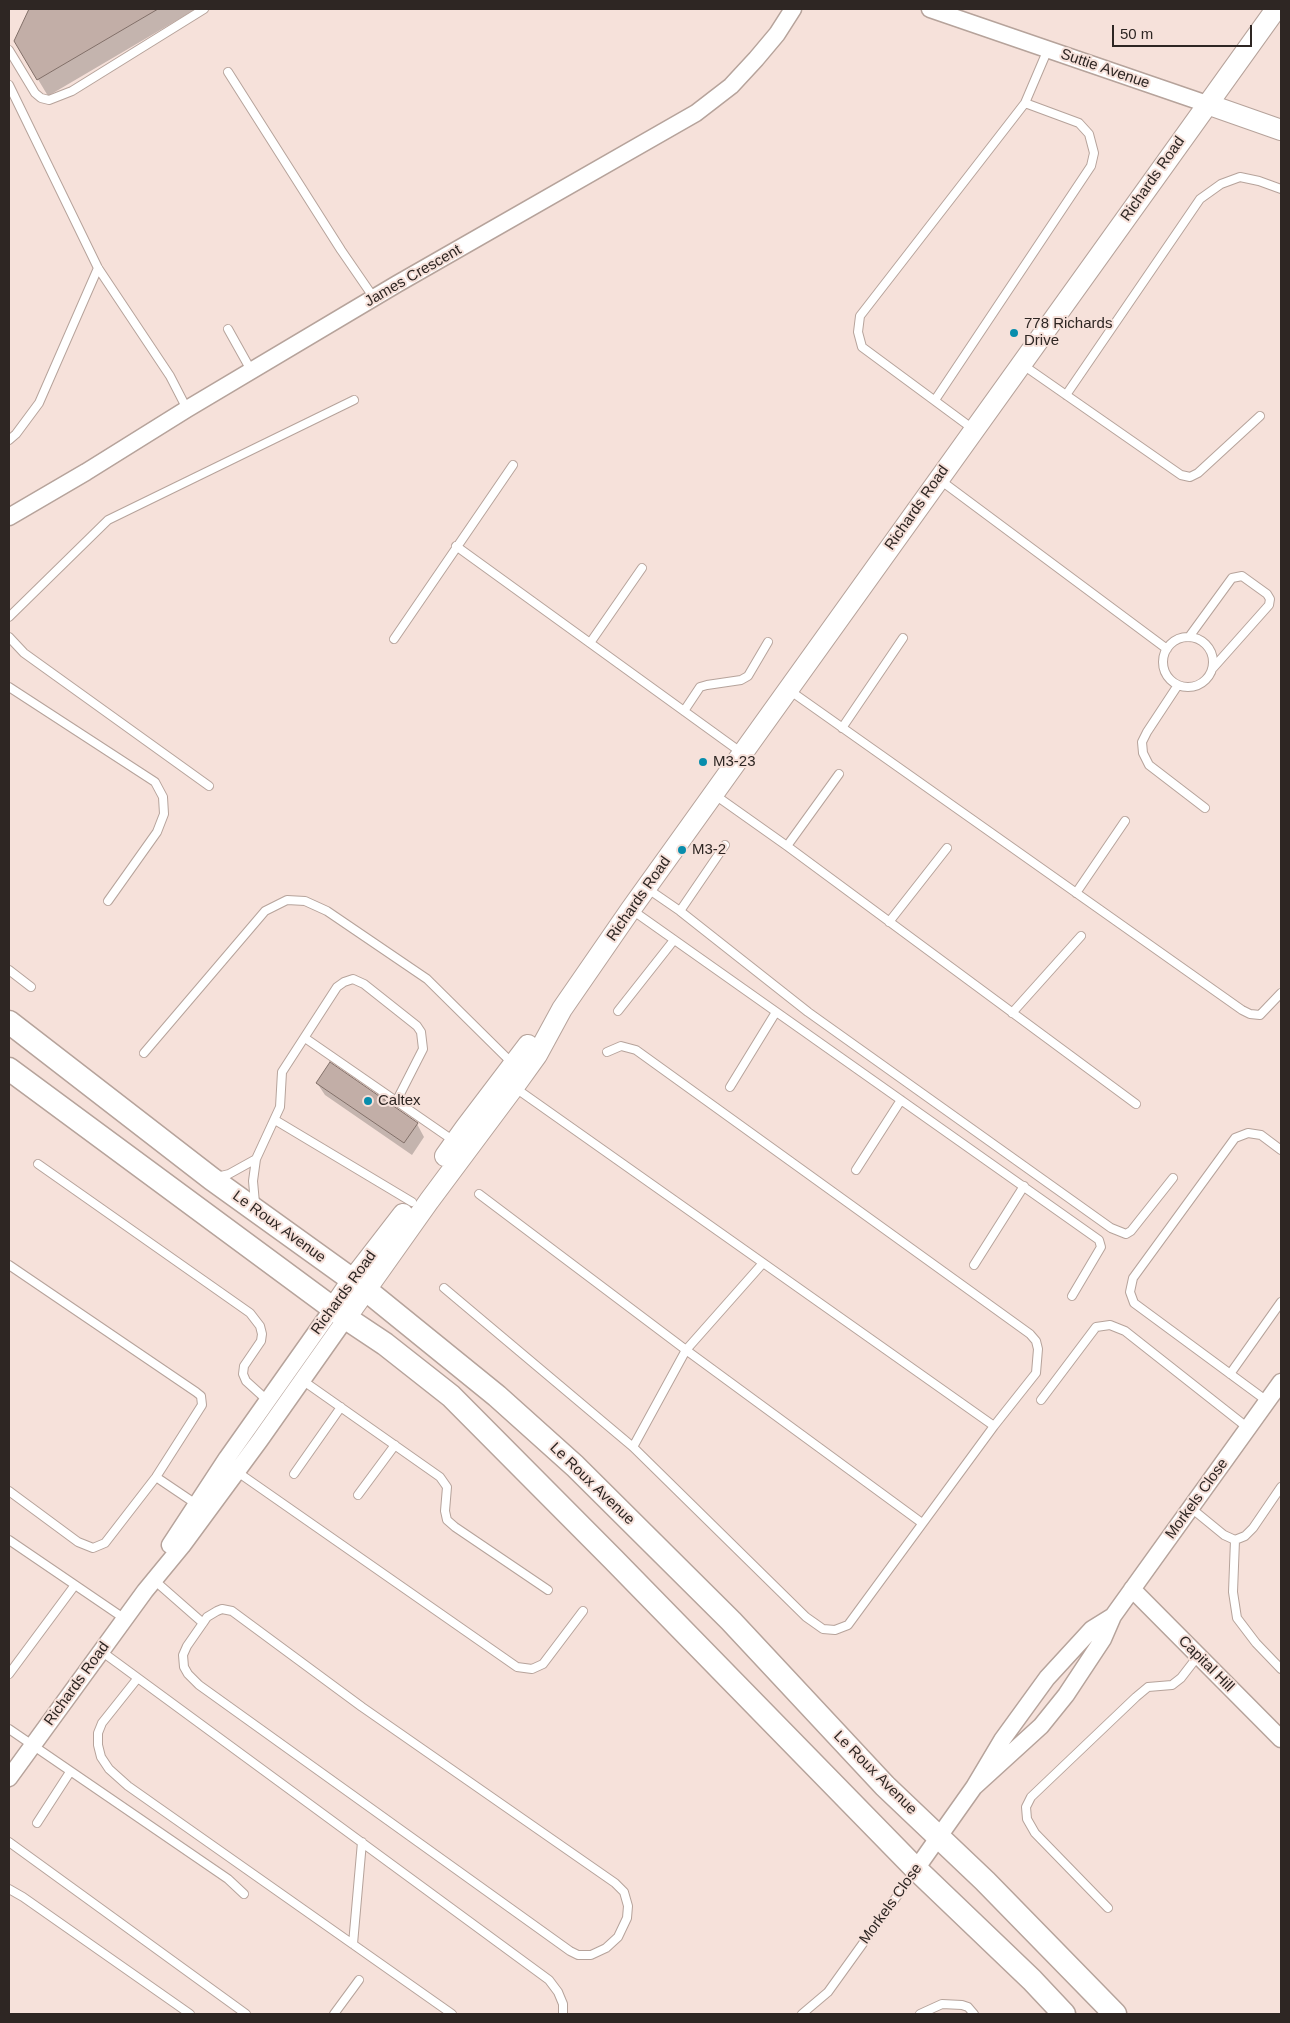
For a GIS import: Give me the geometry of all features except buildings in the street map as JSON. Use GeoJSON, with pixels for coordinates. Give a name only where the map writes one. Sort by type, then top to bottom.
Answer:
{"type":"FeatureCollection","features":[{"type":"Feature","properties":{"kind":"main road","name":"Le Roux Avenue"},"geometry":{"type":"LineString","coordinates":[[9,1022],[212,1179],[358,1285],[497,1396],[575,1466],[731,1621],[885,1786],[940,1836],[1115,2014]]}},
{"type":"Feature","properties":{"kind":"main road"},"geometry":{"type":"LineString","coordinates":[[9,1069],[340,1313],[385,1344],[471,1415],[916,1869],[1032,1980],[1064,2014]]}},
{"type":"Feature","properties":{"kind":"street","name":"James Crescent"},"geometry":{"type":"LineString","coordinates":[[9,518],[374,298],[702,109],[731,86],[756,60],[777,34],[793,9]]}},
{"type":"Feature","properties":{"kind":"street","name":"Suttie Avenue"},"geometry":{"type":"LineString","coordinates":[[930,9],[1281,130]]}},
{"type":"Feature","properties":{"kind":"street","name":"Richards Road"},"geometry":{"type":"LineString","coordinates":[[12,1768],[32,1746],[150,1585],[182,1546],[302,1380],[340,1313],[412,1202],[514,1087],[537,1055],[562,1009],[631,909],[973,429],[1022,364],[1276,9]]}},
{"type":"Feature","properties":{"kind":"street","name":"Richards Road"},"geometry":{"type":"LineString","coordinates":[[358,1285],[461,1146],[513,1064],[540,1029],[562,1009]]}},
{"type":"Feature","properties":{"kind":"street","name":"Richards Road"},"geometry":{"type":"LineString","coordinates":[[150,1585],[196,1504],[268,1401],[340,1313]]}},
{"type":"Feature","properties":{"kind":"street","name":"Morkels Close"},"geometry":{"type":"LineString","coordinates":[[974,1787],[1041,1726],[1066,1695],[1103,1639],[1113,1616],[1281,1382]]}},
{"type":"Feature","properties":{"kind":"street","name":"Capital Hill"},"geometry":{"type":"LineString","coordinates":[[1132,1589],[1281,1738]]}},
{"type":"Feature","properties":{"kind":"street","name":"Morkels Close"},"geometry":{"type":"LineString","coordinates":[[916,1869],[974,1787],[1002,1740],[1047,1678],[1092,1630],[1113,1616]]}},
{"type":"Feature","properties":{"kind":"lane"},"geometry":{"type":"LineString","coordinates":[[9,50],[35,93],[41,98],[49,100],[60,97],[72,90],[204,9]]}},
{"type":"Feature","properties":{"kind":"lane"},"geometry":{"type":"LineString","coordinates":[[973,429],[862,346],[858,332],[860,316],[1025,103],[1048,49]]}},
{"type":"Feature","properties":{"kind":"lane"},"geometry":{"type":"LineString","coordinates":[[228,72],[341,250],[374,298]]}},
{"type":"Feature","properties":{"kind":"lane"},"geometry":{"type":"LineString","coordinates":[[9,85],[98,268],[170,376],[187,409]]}},
{"type":"Feature","properties":{"kind":"lane"},"geometry":{"type":"LineString","coordinates":[[935,400],[1091,166],[1094,153],[1089,134],[1079,123],[1025,103]]}},
{"type":"Feature","properties":{"kind":"lane"},"geometry":{"type":"LineString","coordinates":[[1066,395],[1200,200],[1221,184],[1240,177],[1281,189]]}},
{"type":"Feature","properties":{"kind":"lane"},"geometry":{"type":"LineString","coordinates":[[9,440],[16,434],[39,403],[98,268]]}},
{"type":"Feature","properties":{"kind":"lane"},"geometry":{"type":"LineString","coordinates":[[228,329],[252,372]]}},
{"type":"Feature","properties":{"kind":"lane"},"geometry":{"type":"LineString","coordinates":[[1022,364],[1181,475],[1190,477],[1198,474],[1260,416]]}},
{"type":"Feature","properties":{"kind":"lane"},"geometry":{"type":"LineString","coordinates":[[9,617],[108,520],[354,400]]}},
{"type":"Feature","properties":{"kind":"lane"},"geometry":{"type":"LineString","coordinates":[[394,639],[513,465]]}},
{"type":"Feature","properties":{"kind":"lane"},"geometry":{"type":"LineString","coordinates":[[939,478],[1167,648]]}},
{"type":"Feature","properties":{"kind":"lane"},"geometry":{"type":"LineString","coordinates":[[456,546],[742,753]]}},
{"type":"Feature","properties":{"kind":"lane"},"geometry":{"type":"LineString","coordinates":[[590,643],[642,568]]}},
{"type":"Feature","properties":{"kind":"lane"},"geometry":{"type":"LineString","coordinates":[[1190,637],[1232,578],[1242,576],[1267,594],[1270,599],[1268,605],[1213,668],[1204,682],[1196,686],[1178,686],[1166,674],[1163,665],[1164,657],[1167,648],[1173,642],[1181,638],[1190,637],[1206,644],[1211,651],[1213,668]]}},
{"type":"Feature","properties":{"kind":"lane"},"geometry":{"type":"LineString","coordinates":[[9,637],[24,652],[209,786]]}},
{"type":"Feature","properties":{"kind":"lane"},"geometry":{"type":"LineString","coordinates":[[842,728],[903,638]]}},
{"type":"Feature","properties":{"kind":"lane"},"geometry":{"type":"LineString","coordinates":[[684,711],[700,687],[707,684],[741,680],[748,676],[768,642]]}},
{"type":"Feature","properties":{"kind":"lane"},"geometry":{"type":"LineString","coordinates":[[1178,686],[1146,732],[1142,742],[1143,753],[1149,765],[1205,808]]}},
{"type":"Feature","properties":{"kind":"lane"},"geometry":{"type":"LineString","coordinates":[[9,687],[155,782],[163,798],[164,814],[157,832],[108,900]]}},
{"type":"Feature","properties":{"kind":"lane"},"geometry":{"type":"LineString","coordinates":[[788,689],[1250,1014],[1260,1015],[1281,993]]}},
{"type":"Feature","properties":{"kind":"lane"},"geometry":{"type":"LineString","coordinates":[[787,846],[840,774]]}},
{"type":"Feature","properties":{"kind":"lane"},"geometry":{"type":"LineString","coordinates":[[713,794],[787,846],[1136,1104]]}},
{"type":"Feature","properties":{"kind":"lane"},"geometry":{"type":"LineString","coordinates":[[1076,893],[1125,821]]}},
{"type":"Feature","properties":{"kind":"lane"},"geometry":{"type":"LineString","coordinates":[[680,911],[725,845]]}},
{"type":"Feature","properties":{"kind":"lane"},"geometry":{"type":"LineString","coordinates":[[889,922],[947,848]]}},
{"type":"Feature","properties":{"kind":"lane"},"geometry":{"type":"LineString","coordinates":[[646,888],[680,911],[808,1012],[1111,1228],[1126,1234],[1131,1231],[1174,1178]]}},
{"type":"Feature","properties":{"kind":"lane"},"geometry":{"type":"LineString","coordinates":[[144,1053],[266,911],[287,900],[296,900],[305,901],[327,911],[427,979],[513,1064]]}},
{"type":"Feature","properties":{"kind":"lane"},"geometry":{"type":"LineString","coordinates":[[631,909],[1099,1240],[1101,1247],[1072,1296]]}},
{"type":"Feature","properties":{"kind":"lane"},"geometry":{"type":"LineString","coordinates":[[1012,1013],[1081,936]]}},
{"type":"Feature","properties":{"kind":"lane"},"geometry":{"type":"LineString","coordinates":[[618,1011],[674,940]]}},
{"type":"Feature","properties":{"kind":"lane"},"geometry":{"type":"LineString","coordinates":[[9,970],[31,987]]}},
{"type":"Feature","properties":{"kind":"lane"},"geometry":{"type":"LineString","coordinates":[[257,1211],[253,1195],[256,1159],[280,1108],[282,1072],[337,987],[344,982],[353,979],[364,984],[417,1026],[422,1038],[422,1049],[397,1100]]}},
{"type":"Feature","properties":{"kind":"lane"},"geometry":{"type":"LineString","coordinates":[[730,1087],[776,1012]]}},
{"type":"Feature","properties":{"kind":"lane"},"geometry":{"type":"LineString","coordinates":[[305,1038],[461,1146]]}},
{"type":"Feature","properties":{"kind":"lane"},"geometry":{"type":"LineString","coordinates":[[444,1288],[633,1447],[806,1617],[823,1629],[835,1630],[848,1626],[922,1523],[1036,1372],[1038,1349],[1036,1342],[1030,1334],[636,1050],[621,1046],[607,1052]]}},
{"type":"Feature","properties":{"kind":"lane"},"geometry":{"type":"LineString","coordinates":[[514,1087],[994,1426]]}},
{"type":"Feature","properties":{"kind":"lane"},"geometry":{"type":"LineString","coordinates":[[856,1170],[902,1100]]}},
{"type":"Feature","properties":{"kind":"lane"},"geometry":{"type":"LineString","coordinates":[[275,1120],[412,1202]]}},
{"type":"Feature","properties":{"kind":"lane"},"geometry":{"type":"LineString","coordinates":[[1267,1401],[1134,1303],[1130,1292],[1133,1278],[1235,1138],[1248,1133],[1261,1135],[1281,1150]]}},
{"type":"Feature","properties":{"kind":"lane"},"geometry":{"type":"LineString","coordinates":[[212,1179],[229,1174],[256,1159]]}},
{"type":"Feature","properties":{"kind":"lane"},"geometry":{"type":"LineString","coordinates":[[38,1164],[250,1313],[256,1320],[262,1334],[261,1342],[244,1366],[243,1374],[246,1381],[268,1401]]}},
{"type":"Feature","properties":{"kind":"lane"},"geometry":{"type":"LineString","coordinates":[[974,1266],[1024,1186]]}},
{"type":"Feature","properties":{"kind":"lane"},"geometry":{"type":"LineString","coordinates":[[479,1194],[686,1350],[922,1523]]}},
{"type":"Feature","properties":{"kind":"lane"},"geometry":{"type":"LineString","coordinates":[[633,1447],[686,1350],[763,1263]]}},
{"type":"Feature","properties":{"kind":"lane"},"geometry":{"type":"LineString","coordinates":[[9,1265],[201,1396],[202,1405],[156,1477],[105,1543],[93,1548],[78,1542],[9,1491]]}},
{"type":"Feature","properties":{"kind":"lane"},"geometry":{"type":"LineString","coordinates":[[1230,1374],[1281,1302]]}},
{"type":"Feature","properties":{"kind":"lane"},"geometry":{"type":"LineString","coordinates":[[1040,1400],[1096,1327],[1110,1325],[1125,1331],[1248,1428]]}},
{"type":"Feature","properties":{"kind":"lane"},"geometry":{"type":"LineString","coordinates":[[302,1380],[440,1477],[447,1487],[445,1511],[447,1520],[548,1590]]}},
{"type":"Feature","properties":{"kind":"lane"},"geometry":{"type":"LineString","coordinates":[[294,1474],[341,1407]]}},
{"type":"Feature","properties":{"kind":"lane"},"geometry":{"type":"LineString","coordinates":[[358,1495],[395,1445]]}},
{"type":"Feature","properties":{"kind":"lane"},"geometry":{"type":"LineString","coordinates":[[236,1471],[517,1667],[532,1669],[543,1664],[583,1611]]}},
{"type":"Feature","properties":{"kind":"lane"},"geometry":{"type":"LineString","coordinates":[[156,1477],[196,1504]]}},
{"type":"Feature","properties":{"kind":"lane"},"geometry":{"type":"LineString","coordinates":[[1191,1508],[1224,1536],[1235,1540],[1245,1536],[1253,1528],[1281,1487]]}},
{"type":"Feature","properties":{"kind":"lane"},"geometry":{"type":"LineString","coordinates":[[9,1540],[125,1619]]}},
{"type":"Feature","properties":{"kind":"lane"},"geometry":{"type":"LineString","coordinates":[[1235,1540],[1234,1592],[1237,1618],[1256,1644],[1281,1669]]}},
{"type":"Feature","properties":{"kind":"lane"},"geometry":{"type":"LineString","coordinates":[[9,1674],[75,1585]]}},
{"type":"Feature","properties":{"kind":"lane"},"geometry":{"type":"LineString","coordinates":[[150,1585],[203,1623]]}},
{"type":"Feature","properties":{"kind":"lane"},"geometry":{"type":"LineString","coordinates":[[222,1609],[232,1612],[450,1769],[615,1883],[624,1892],[628,1906],[625,1924],[618,1937],[606,1948],[591,1955],[578,1955],[570,1951],[199,1685],[184,1667],[183,1655],[203,1623],[207,1617],[222,1609]]}},
{"type":"Feature","properties":{"kind":"lane"},"geometry":{"type":"LineString","coordinates":[[101,1651],[549,1980],[558,1992],[563,2004],[563,2014]]}},
{"type":"Feature","properties":{"kind":"lane"},"geometry":{"type":"LineString","coordinates":[[1108,1908],[1035,1833],[1027,1819],[1026,1807],[1031,1797],[1136,1696],[1148,1687],[1172,1685],[1181,1678],[1198,1656]]}},
{"type":"Feature","properties":{"kind":"lane"},"geometry":{"type":"LineString","coordinates":[[137,1678],[102,1723],[98,1733],[101,1757],[109,1769],[128,1786],[452,2014]]}},
{"type":"Feature","properties":{"kind":"lane"},"geometry":{"type":"LineString","coordinates":[[9,1729],[228,1879],[244,1894]]}},
{"type":"Feature","properties":{"kind":"lane"},"geometry":{"type":"LineString","coordinates":[[37,1822],[70,1772]]}},
{"type":"Feature","properties":{"kind":"lane"},"geometry":{"type":"LineString","coordinates":[[9,1842],[246,2014]]}},
{"type":"Feature","properties":{"kind":"lane"},"geometry":{"type":"LineString","coordinates":[[353,1944],[362,1842]]}},
{"type":"Feature","properties":{"kind":"lane","name":"Morkels Close"},"geometry":{"type":"LineString","coordinates":[[802,2014],[828,1992],[916,1869]]}},
{"type":"Feature","properties":{"kind":"lane"},"geometry":{"type":"LineString","coordinates":[[9,1889],[190,2014]]}},
{"type":"Feature","properties":{"kind":"lane"},"geometry":{"type":"LineString","coordinates":[[334,2014],[359,1980]]}},
{"type":"Feature","properties":{"kind":"lane"},"geometry":{"type":"LineString","coordinates":[[920,2014],[942,2004],[953,2004],[968,2008],[974,2014]]}},
{"type":"Feature","properties":{"kind":"place","name":"778 Richards Drive"},"geometry":{"type":"Point","coordinates":[1014,333]}},
{"type":"Feature","properties":{"kind":"place","name":"M3-23"},"geometry":{"type":"Point","coordinates":[703,762]}},
{"type":"Feature","properties":{"kind":"place","name":"M3-2"},"geometry":{"type":"Point","coordinates":[682,850]}},
{"type":"Feature","properties":{"kind":"place","name":"Caltex"},"geometry":{"type":"Point","coordinates":[368,1101]}}]}
